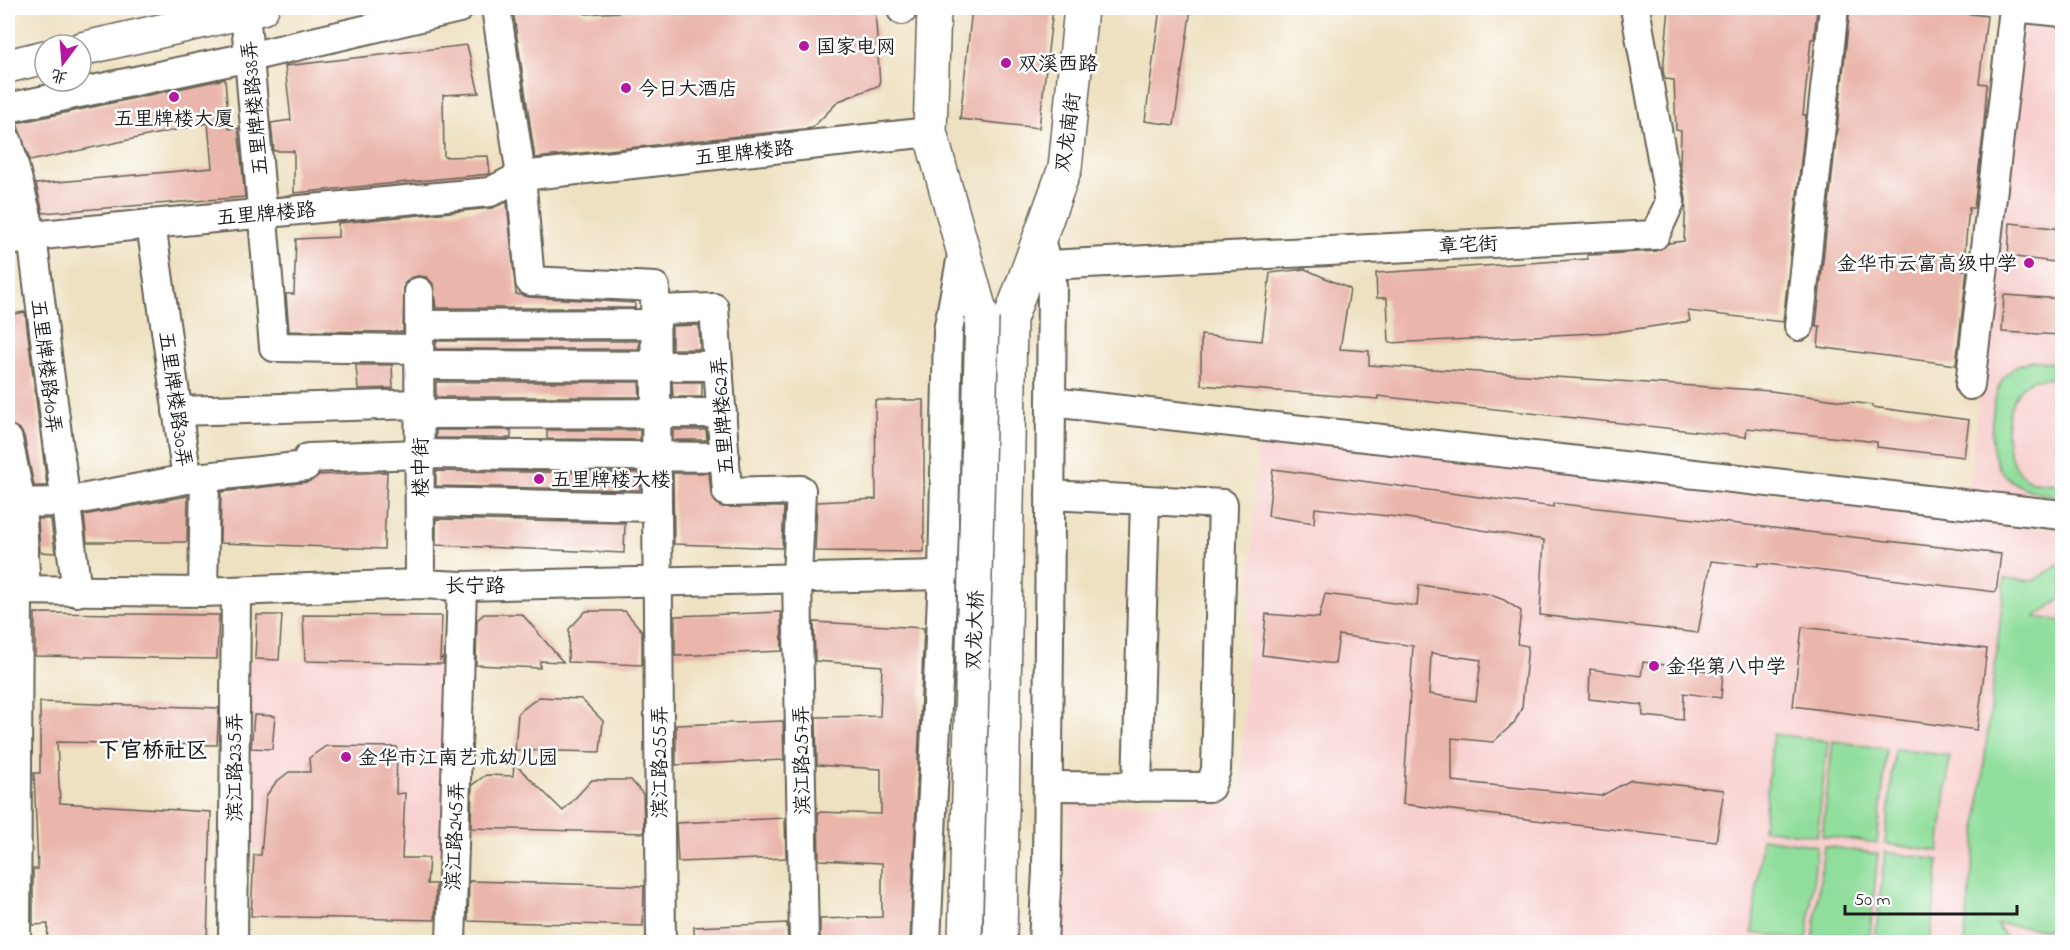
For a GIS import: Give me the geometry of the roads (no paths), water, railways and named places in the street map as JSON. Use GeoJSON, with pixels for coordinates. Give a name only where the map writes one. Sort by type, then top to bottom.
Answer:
{"type":"FeatureCollection","features":[{"type":"Feature","properties":{"kind":"main road"},"geometry":{"type":"LineString","coordinates":[[913,8],[930,132],[964,248],[996,319]]}},
{"type":"Feature","properties":{"kind":"main road","name":"双龙南街"},"geometry":{"type":"LineString","coordinates":[[996,319],[1039,234],[1065,168],[1081,8]]}},
{"type":"Feature","properties":{"kind":"main road"},"geometry":{"type":"LineString","coordinates":[[93,46],[254,9]]}},
{"type":"Feature","properties":{"kind":"main road"},"geometry":{"type":"LineString","coordinates":[[8,66],[33,60]]}},
{"type":"Feature","properties":{"kind":"main road","name":"双龙大桥"},"geometry":{"type":"LineString","coordinates":[[965,942],[996,319]]}},
{"type":"Feature","properties":{"kind":"main road","name":"双龙大桥"},"geometry":{"type":"LineString","coordinates":[[996,319],[999,942]]}},
{"type":"Feature","properties":{"kind":"street"},"geometry":{"type":"LineString","coordinates":[[8,108],[249,57],[459,8]]}},
{"type":"Feature","properties":{"kind":"street"},"geometry":{"type":"LineString","coordinates":[[496,8],[521,176]]}},
{"type":"Feature","properties":{"kind":"street","name":"章宅街"},"geometry":{"type":"LineString","coordinates":[[1047,265],[1655,235],[1670,202],[1635,8]]}},
{"type":"Feature","properties":{"kind":"street"},"geometry":{"type":"LineString","coordinates":[[1799,326],[1834,8]]}},
{"type":"Feature","properties":{"kind":"street"},"geometry":{"type":"LineString","coordinates":[[1970,386],[2014,8]]}},
{"type":"Feature","properties":{"kind":"street"},"geometry":{"type":"LineString","coordinates":[[2023,8],[2062,12]]}},
{"type":"Feature","properties":{"kind":"street","name":"五里牌楼路38弄"},"geometry":{"type":"LineString","coordinates":[[254,9],[249,57],[274,347],[419,347]]}},
{"type":"Feature","properties":{"kind":"street","name":"五里牌楼路"},"geometry":{"type":"LineString","coordinates":[[20,239],[264,212],[490,192],[521,176],[930,132]]}},
{"type":"Feature","properties":{"kind":"street","name":"五里牌楼路10弄"},"geometry":{"type":"LineString","coordinates":[[8,142],[20,239],[65,502],[76,592]]}},
{"type":"Feature","properties":{"kind":"street","name":"滨江路255弄"},"geometry":{"type":"LineString","coordinates":[[521,176],[530,281],[655,287],[661,942]]}},
{"type":"Feature","properties":{"kind":"street","name":"五里牌楼路30弄"},"geometry":{"type":"LineString","coordinates":[[151,224],[177,411],[196,478],[203,592]]}},
{"type":"Feature","properties":{"kind":"street"},"geometry":{"type":"LineString","coordinates":[[1039,234],[1052,286],[1048,786],[1043,942]]}},
{"type":"Feature","properties":{"kind":"street"},"geometry":{"type":"LineString","coordinates":[[926,942],[943,575],[948,331],[964,248]]}},
{"type":"Feature","properties":{"kind":"street","name":"楼中街"},"geometry":{"type":"LineString","coordinates":[[419,292],[420,584]]}},
{"type":"Feature","properties":{"kind":"street","name":"五里牌楼62弄"},"geometry":{"type":"LineString","coordinates":[[656,317],[714,308],[728,492],[801,490],[797,578]]}},
{"type":"Feature","properties":{"kind":"street"},"geometry":{"type":"LineString","coordinates":[[419,347],[656,317]]}},
{"type":"Feature","properties":{"kind":"street"},"geometry":{"type":"LineString","coordinates":[[419,347],[656,367],[718,366]]}},
{"type":"Feature","properties":{"kind":"street"},"geometry":{"type":"LineString","coordinates":[[1051,402],[2062,515]]}},
{"type":"Feature","properties":{"kind":"street"},"geometry":{"type":"LineString","coordinates":[[177,411],[420,409],[722,412]]}},
{"type":"Feature","properties":{"kind":"street"},"geometry":{"type":"LineString","coordinates":[[8,440],[14,503],[17,590],[16,942]]}},
{"type":"Feature","properties":{"kind":"street"},"geometry":{"type":"LineString","coordinates":[[14,503],[65,502],[196,478],[306,466],[308,458],[420,454],[725,457]]}},
{"type":"Feature","properties":{"kind":"street"},"geometry":{"type":"LineString","coordinates":[[1048,786],[1210,787],[1216,770],[1223,504],[1050,495]]}},
{"type":"Feature","properties":{"kind":"street"},"geometry":{"type":"LineString","coordinates":[[1137,787],[1145,500]]}},
{"type":"Feature","properties":{"kind":"street"},"geometry":{"type":"LineString","coordinates":[[420,502],[657,507]]}},
{"type":"Feature","properties":{"kind":"street","name":"长宁路"},"geometry":{"type":"LineString","coordinates":[[17,590],[236,592],[420,584],[462,586],[943,575]]}},
{"type":"Feature","properties":{"kind":"street","name":"滨江路257弄"},"geometry":{"type":"LineString","coordinates":[[797,578],[804,942]]}},
{"type":"Feature","properties":{"kind":"street","name":"滨江路245弄"},"geometry":{"type":"LineString","coordinates":[[451,942],[462,586]]}},
{"type":"Feature","properties":{"kind":"street","name":"滨江路235弄"},"geometry":{"type":"LineString","coordinates":[[233,942],[236,592]]}},
{"type":"Feature","properties":{"kind":"place","name":"国家电网"},"geometry":{"type":"Point","coordinates":[804,46]}},
{"type":"Feature","properties":{"kind":"place","name":"双溪西路"},"geometry":{"type":"Point","coordinates":[1006,63]}},
{"type":"Feature","properties":{"kind":"place","name":"今日大酒店"},"geometry":{"type":"Point","coordinates":[626,88]}},
{"type":"Feature","properties":{"kind":"place","name":"五里牌楼大厦"},"geometry":{"type":"Point","coordinates":[174,97]}},
{"type":"Feature","properties":{"kind":"place","name":"金华市云富高级中学"},"geometry":{"type":"Point","coordinates":[2029,263]}},
{"type":"Feature","properties":{"kind":"place","name":"五里牌楼大楼"},"geometry":{"type":"Point","coordinates":[539,479]}},
{"type":"Feature","properties":{"kind":"place","name":"金华第八中学"},"geometry":{"type":"Point","coordinates":[1654,666]}},
{"type":"Feature","properties":{"kind":"place","name":"金华市江南艺术幼儿园"},"geometry":{"type":"Point","coordinates":[346,757]}},
{"type":"Feature","properties":{"kind":"district","name":"下官桥社区"},"geometry":{"type":"Point","coordinates":[153,749]}}]}
